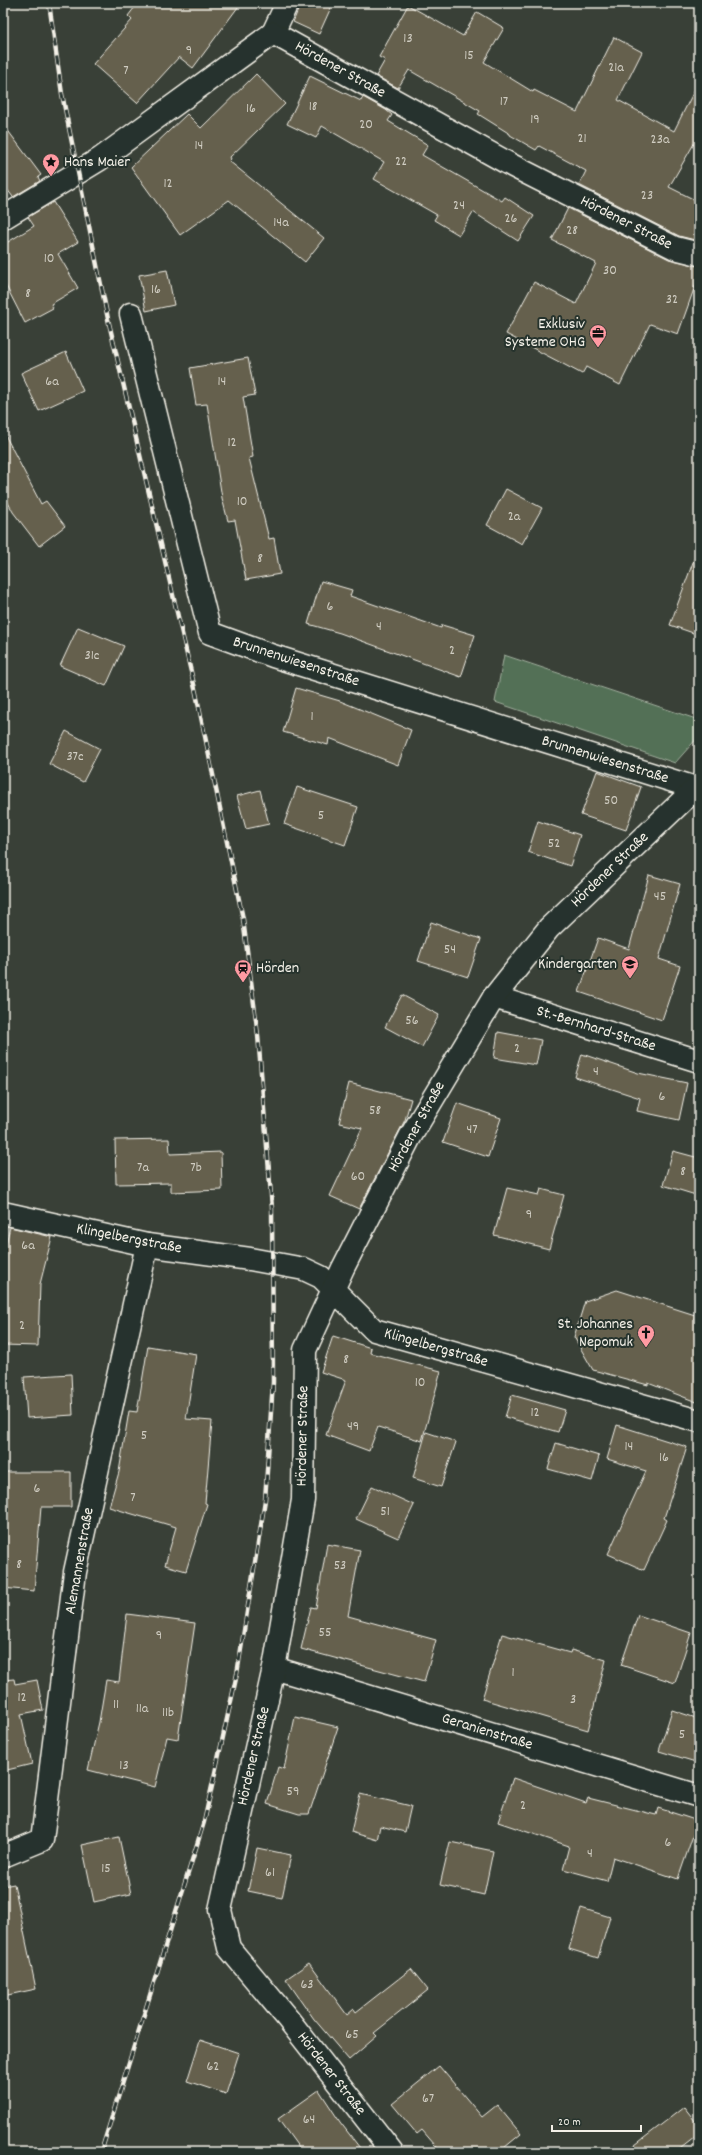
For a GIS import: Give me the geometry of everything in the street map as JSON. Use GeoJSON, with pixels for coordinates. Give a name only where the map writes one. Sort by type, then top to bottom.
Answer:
{"type":"FeatureCollection","features":[{"type":"Feature","properties":{"kind":"street"},"geometry":{"type":"LineString","coordinates":[[3,218],[100,159],[273,33],[287,3]]}},
{"type":"Feature","properties":{"kind":"street","name":"Hördener Straße"},"geometry":{"type":"LineString","coordinates":[[273,33],[513,166],[675,248],[699,254]]}},
{"type":"Feature","properties":{"kind":"street","name":"Brunnenwiesenstraße"},"geometry":{"type":"LineString","coordinates":[[131,314],[210,634],[273,656],[698,787]]}},
{"type":"Feature","properties":{"kind":"street","name":"Hördener Straße"},"geometry":{"type":"LineString","coordinates":[[392,2152],[288,2019],[229,1948],[220,1910],[274,1668],[303,1500],[305,1350],[333,1289],[410,1137],[494,997],[549,928],[698,787]]}},
{"type":"Feature","properties":{"kind":"street","name":"St.-Bernhard-Straße"},"geometry":{"type":"LineString","coordinates":[[494,997],[699,1061]]}},
{"type":"Feature","properties":{"kind":"street","name":"Klingelbergstraße"},"geometry":{"type":"LineString","coordinates":[[3,1213],[147,1245],[250,1259],[304,1269],[321,1277],[374,1330],[699,1421]]}},
{"type":"Feature","properties":{"kind":"street","name":"Alemannenstraße"},"geometry":{"type":"LineString","coordinates":[[3,1856],[42,1840],[75,1572],[147,1245]]}},
{"type":"Feature","properties":{"kind":"street","name":"Geranienstraße"},"geometry":{"type":"LineString","coordinates":[[274,1668],[699,1796]]}},
{"type":"Feature","properties":{"kind":"green space"},"geometry":{"type":"Polygon","coordinates":[[[504,655],[699,720],[699,736],[675,763],[495,702],[504,655]]]}},
{"type":"Feature","properties":{"kind":"building"},"geometry":{"type":"Polygon","coordinates":[[[138,3],[241,3],[193,68],[179,57],[137,103],[93,64],[132,20],[128,16],[138,3]]]}},
{"type":"Feature","properties":{"kind":"building"},"geometry":{"type":"Polygon","coordinates":[[[301,3],[333,3],[319,34],[293,22],[301,3]]]}},
{"type":"Feature","properties":{"kind":"building"},"geometry":{"type":"Polygon","coordinates":[[[408,5],[463,36],[477,12],[504,28],[484,62],[533,92],[534,90],[577,112],[614,37],[642,52],[618,100],[674,131],[699,81],[699,135],[669,187],[699,202],[699,241],[679,236],[579,185],[586,171],[539,146],[536,150],[478,114],[480,111],[409,70],[398,88],[376,76],[385,60],[379,57],[408,5]]]}},
{"type":"Feature","properties":{"kind":"building"},"geometry":{"type":"Polygon","coordinates":[[[256,74],[285,104],[230,157],[231,159],[229,161],[324,238],[305,262],[229,200],[180,235],[131,167],[187,114],[201,128],[256,74]]]}},
{"type":"Feature","properties":{"kind":"building"},"geometry":{"type":"Polygon","coordinates":[[[310,76],[361,101],[363,97],[386,110],[392,115],[388,121],[428,145],[422,155],[502,201],[505,197],[534,216],[518,241],[473,212],[459,235],[434,220],[437,215],[374,179],[384,162],[322,126],[316,138],[287,124],[310,76]]]}},
{"type":"Feature","properties":{"kind":"building"},"geometry":{"type":"Polygon","coordinates":[[[3,124],[41,175],[38,177],[40,181],[13,197],[3,184],[3,124]]]}},
{"type":"Feature","properties":{"kind":"building"},"geometry":{"type":"Polygon","coordinates":[[[53,202],[78,242],[58,254],[78,288],[51,304],[53,308],[25,323],[3,280],[3,245],[34,226],[28,217],[53,202]]]}},
{"type":"Feature","properties":{"kind":"building"},"geometry":{"type":"Polygon","coordinates":[[[568,208],[669,259],[699,266],[699,275],[678,334],[650,324],[620,385],[586,367],[582,374],[506,334],[534,282],[576,304],[596,263],[552,240],[568,208]]]}},
{"type":"Feature","properties":{"kind":"building"},"geometry":{"type":"Polygon","coordinates":[[[167,270],[174,305],[146,311],[139,275],[167,270]]]}},
{"type":"Feature","properties":{"kind":"building"},"geometry":{"type":"Polygon","coordinates":[[[66,352],[83,391],[39,411],[21,373],[66,352]]]}},
{"type":"Feature","properties":{"kind":"building"},"geometry":{"type":"Polygon","coordinates":[[[248,358],[255,395],[243,397],[253,457],[249,458],[269,539],[274,538],[280,574],[246,580],[235,520],[228,521],[222,498],[207,404],[196,405],[190,368],[248,358]]]}},
{"type":"Feature","properties":{"kind":"building"},"geometry":{"type":"Polygon","coordinates":[[[3,431],[41,504],[46,501],[65,526],[39,546],[13,512],[3,493],[3,431]]]}},
{"type":"Feature","properties":{"kind":"building"},"geometry":{"type":"Polygon","coordinates":[[[506,489],[542,508],[522,544],[487,525],[506,489]]]}},
{"type":"Feature","properties":{"kind":"building"},"geometry":{"type":"Polygon","coordinates":[[[696,554],[699,554],[699,635],[670,625],[696,554]]]}},
{"type":"Feature","properties":{"kind":"building"},"geometry":{"type":"Polygon","coordinates":[[[321,581],[352,590],[350,596],[441,628],[442,625],[475,635],[461,677],[340,633],[308,624],[321,581]]]}},
{"type":"Feature","properties":{"kind":"building"},"geometry":{"type":"Polygon","coordinates":[[[78,627],[124,646],[106,686],[60,666],[78,627]]]}},
{"type":"Feature","properties":{"kind":"building"},"geometry":{"type":"Polygon","coordinates":[[[296,688],[340,701],[411,730],[398,765],[329,738],[328,745],[283,732],[296,688]]]}},
{"type":"Feature","properties":{"kind":"building"},"geometry":{"type":"Polygon","coordinates":[[[66,731],[100,749],[83,782],[49,764],[66,731]]]}},
{"type":"Feature","properties":{"kind":"building"},"geometry":{"type":"Polygon","coordinates":[[[597,771],[641,787],[626,830],[581,815],[597,771]]]}},
{"type":"Feature","properties":{"kind":"building"},"geometry":{"type":"Polygon","coordinates":[[[297,787],[358,807],[345,845],[284,824],[297,787]]]}},
{"type":"Feature","properties":{"kind":"building"},"geometry":{"type":"Polygon","coordinates":[[[260,790],[269,824],[246,829],[237,796],[260,790]]]}},
{"type":"Feature","properties":{"kind":"building"},"geometry":{"type":"Polygon","coordinates":[[[538,821],[580,835],[570,866],[528,852],[538,821]]]}},
{"type":"Feature","properties":{"kind":"building","name":"Kindergarten"},"geometry":{"type":"Polygon","coordinates":[[[649,875],[680,884],[659,959],[680,966],[662,1020],[579,992],[598,938],[629,949],[649,875]]]}},
{"type":"Feature","properties":{"kind":"building"},"geometry":{"type":"Polygon","coordinates":[[[431,922],[481,939],[468,977],[418,961],[431,922]]]}},
{"type":"Feature","properties":{"kind":"building"},"geometry":{"type":"Polygon","coordinates":[[[402,995],[439,1015],[422,1047],[385,1027],[402,995]]]}},
{"type":"Feature","properties":{"kind":"building"},"geometry":{"type":"Polygon","coordinates":[[[498,1032],[541,1040],[536,1065],[494,1058],[498,1032]]]}},
{"type":"Feature","properties":{"kind":"building"},"geometry":{"type":"Polygon","coordinates":[[[582,1054],[638,1073],[687,1083],[679,1120],[637,1111],[640,1098],[575,1077],[582,1054]]]}},
{"type":"Feature","properties":{"kind":"building"},"geometry":{"type":"Polygon","coordinates":[[[349,1083],[411,1099],[405,1120],[359,1209],[330,1196],[362,1128],[339,1123],[349,1083]]]}},
{"type":"Feature","properties":{"kind":"building"},"geometry":{"type":"Polygon","coordinates":[[[457,1103],[501,1118],[488,1157],[443,1142],[457,1103]]]}},
{"type":"Feature","properties":{"kind":"building"},"geometry":{"type":"Polygon","coordinates":[[[169,1139],[170,1154],[221,1152],[222,1190],[171,1192],[171,1183],[116,1184],[115,1140],[169,1139]]]}},
{"type":"Feature","properties":{"kind":"building"},"geometry":{"type":"Polygon","coordinates":[[[673,1151],[699,1158],[699,1196],[663,1185],[673,1151]]]}},
{"type":"Feature","properties":{"kind":"building"},"geometry":{"type":"Polygon","coordinates":[[[507,1188],[539,1195],[541,1189],[564,1195],[549,1249],[494,1235],[507,1188]]]}},
{"type":"Feature","properties":{"kind":"building"},"geometry":{"type":"Polygon","coordinates":[[[10,1227],[52,1237],[40,1284],[38,1346],[3,1345],[3,1256],[10,1227]]]}},
{"type":"Feature","properties":{"kind":"building","name":"St. Johannes Nepomuk"},"geometry":{"type":"Polygon","coordinates":[[[617,1290],[695,1315],[694,1319],[699,1320],[699,1403],[648,1383],[648,1385],[593,1370],[574,1337],[585,1301],[617,1290]]]}},
{"type":"Feature","properties":{"kind":"building"},"geometry":{"type":"Polygon","coordinates":[[[333,1336],[371,1348],[370,1353],[441,1371],[422,1441],[378,1427],[369,1451],[326,1435],[346,1380],[321,1372],[333,1336]]]}},
{"type":"Feature","properties":{"kind":"building"},"geometry":{"type":"Polygon","coordinates":[[[148,1346],[196,1354],[186,1419],[212,1421],[205,1503],[207,1504],[186,1571],[165,1565],[176,1527],[109,1507],[119,1472],[129,1411],[137,1412],[148,1346]]]}},
{"type":"Feature","properties":{"kind":"building"},"geometry":{"type":"Polygon","coordinates":[[[71,1374],[73,1415],[27,1418],[24,1377],[71,1374]]]}},
{"type":"Feature","properties":{"kind":"building"},"geometry":{"type":"Polygon","coordinates":[[[512,1395],[565,1410],[558,1432],[505,1417],[512,1395]]]}},
{"type":"Feature","properties":{"kind":"building"},"geometry":{"type":"Polygon","coordinates":[[[617,1425],[687,1447],[664,1518],[667,1520],[644,1570],[608,1554],[646,1471],[607,1459],[617,1425]]]}},
{"type":"Feature","properties":{"kind":"building"},"geometry":{"type":"Polygon","coordinates":[[[426,1432],[456,1442],[441,1487],[413,1478],[426,1432]]]}},
{"type":"Feature","properties":{"kind":"building"},"geometry":{"type":"Polygon","coordinates":[[[556,1443],[599,1456],[592,1481],[548,1469],[556,1443]]]}},
{"type":"Feature","properties":{"kind":"building"},"geometry":{"type":"Polygon","coordinates":[[[3,1472],[71,1472],[71,1507],[41,1507],[34,1591],[3,1588],[3,1472]]]}},
{"type":"Feature","properties":{"kind":"building"},"geometry":{"type":"Polygon","coordinates":[[[372,1486],[414,1505],[398,1538],[356,1519],[372,1486]]]}},
{"type":"Feature","properties":{"kind":"building"},"geometry":{"type":"Polygon","coordinates":[[[327,1544],[360,1550],[348,1616],[436,1640],[424,1682],[301,1649],[311,1607],[316,1608],[327,1544]]]}},
{"type":"Feature","properties":{"kind":"building"},"geometry":{"type":"Polygon","coordinates":[[[127,1614],[195,1623],[178,1739],[167,1737],[155,1787],[88,1770],[99,1722],[106,1680],[119,1682],[127,1614]]]}},
{"type":"Feature","properties":{"kind":"building"},"geometry":{"type":"Polygon","coordinates":[[[638,1615],[691,1633],[675,1683],[621,1665],[638,1615]]]}},
{"type":"Feature","properties":{"kind":"building"},"geometry":{"type":"Polygon","coordinates":[[[502,1634],[570,1653],[571,1650],[606,1660],[588,1730],[482,1699],[502,1634]]]}},
{"type":"Feature","properties":{"kind":"building"},"geometry":{"type":"Polygon","coordinates":[[[14,1679],[15,1684],[37,1680],[43,1710],[21,1714],[32,1764],[3,1771],[3,1680],[14,1679]]]}},
{"type":"Feature","properties":{"kind":"building"},"geometry":{"type":"Polygon","coordinates":[[[672,1710],[699,1719],[699,1763],[659,1751],[672,1710]]]}},
{"type":"Feature","properties":{"kind":"building"},"geometry":{"type":"Polygon","coordinates":[[[295,1717],[338,1727],[309,1814],[299,1814],[267,1804],[278,1767],[284,1769],[295,1717]]]}},
{"type":"Feature","properties":{"kind":"building"},"geometry":{"type":"Polygon","coordinates":[[[513,1778],[586,1803],[588,1798],[656,1815],[658,1808],[698,1821],[678,1879],[613,1857],[607,1881],[563,1869],[569,1846],[498,1822],[513,1778]]]}},
{"type":"Feature","properties":{"kind":"building"},"geometry":{"type":"Polygon","coordinates":[[[360,1794],[411,1806],[405,1832],[380,1826],[377,1840],[351,1832],[360,1794]]]}},
{"type":"Feature","properties":{"kind":"building"},"geometry":{"type":"Polygon","coordinates":[[[119,1837],[131,1894],[94,1902],[82,1845],[119,1837]]]}},
{"type":"Feature","properties":{"kind":"building"},"geometry":{"type":"Polygon","coordinates":[[[450,1842],[493,1851],[484,1895],[440,1885],[450,1842]]]}},
{"type":"Feature","properties":{"kind":"building"},"geometry":{"type":"Polygon","coordinates":[[[257,1848],[291,1855],[282,1898],[248,1891],[257,1848]]]}},
{"type":"Feature","properties":{"kind":"building"},"geometry":{"type":"Polygon","coordinates":[[[14,1884],[36,1989],[3,1996],[3,1886],[14,1884]]]}},
{"type":"Feature","properties":{"kind":"building"},"geometry":{"type":"Polygon","coordinates":[[[581,1908],[610,1917],[598,1958],[569,1949],[581,1908]]]}},
{"type":"Feature","properties":{"kind":"building"},"geometry":{"type":"Polygon","coordinates":[[[309,1963],[347,2015],[354,2009],[356,2012],[411,1969],[428,1990],[374,2033],[377,2036],[349,2060],[314,2019],[286,1979],[309,1963]]]}},
{"type":"Feature","properties":{"kind":"building"},"geometry":{"type":"Polygon","coordinates":[[[200,2040],[239,2053],[226,2094],[187,2081],[200,2040]]]}},
{"type":"Feature","properties":{"kind":"building"},"geometry":{"type":"Polygon","coordinates":[[[439,2066],[482,2117],[497,2105],[521,2134],[499,2152],[441,2152],[422,2130],[417,2134],[392,2104],[439,2066]]]}},
{"type":"Feature","properties":{"kind":"building"},"geometry":{"type":"Polygon","coordinates":[[[319,2090],[340,2122],[363,2152],[302,2152],[278,2119],[319,2090]]]}},
{"type":"Feature","properties":{"kind":"building"},"geometry":{"type":"Polygon","coordinates":[[[684,2107],[699,2126],[699,2134],[676,2152],[626,2152],[684,2107]]]}},
{"type":"Feature","properties":{"kind":"railway"},"geometry":{"type":"LineString","coordinates":[[49,3],[62,94],[108,319],[196,693],[243,919],[258,1035],[272,1208],[273,1382],[265,1500],[237,1674],[204,1822],[101,2152]]}},
{"type":"Feature","properties":{"kind":"place","name":"Hans Maier"},"geometry":{"type":"Point","coordinates":[51,177]}},
{"type":"Feature","properties":{"kind":"place","name":"Exklusiv Systeme OHG"},"geometry":{"type":"Point","coordinates":[598,348]}},
{"type":"Feature","properties":{"kind":"place","name":"Kindergarten"},"geometry":{"type":"Point","coordinates":[630,979]}},
{"type":"Feature","properties":{"kind":"place","name":"Hörden"},"geometry":{"type":"Point","coordinates":[243,983]}},
{"type":"Feature","properties":{"kind":"place","name":"St. Johannes Nepomuk"},"geometry":{"type":"Point","coordinates":[646,1348]}}]}
